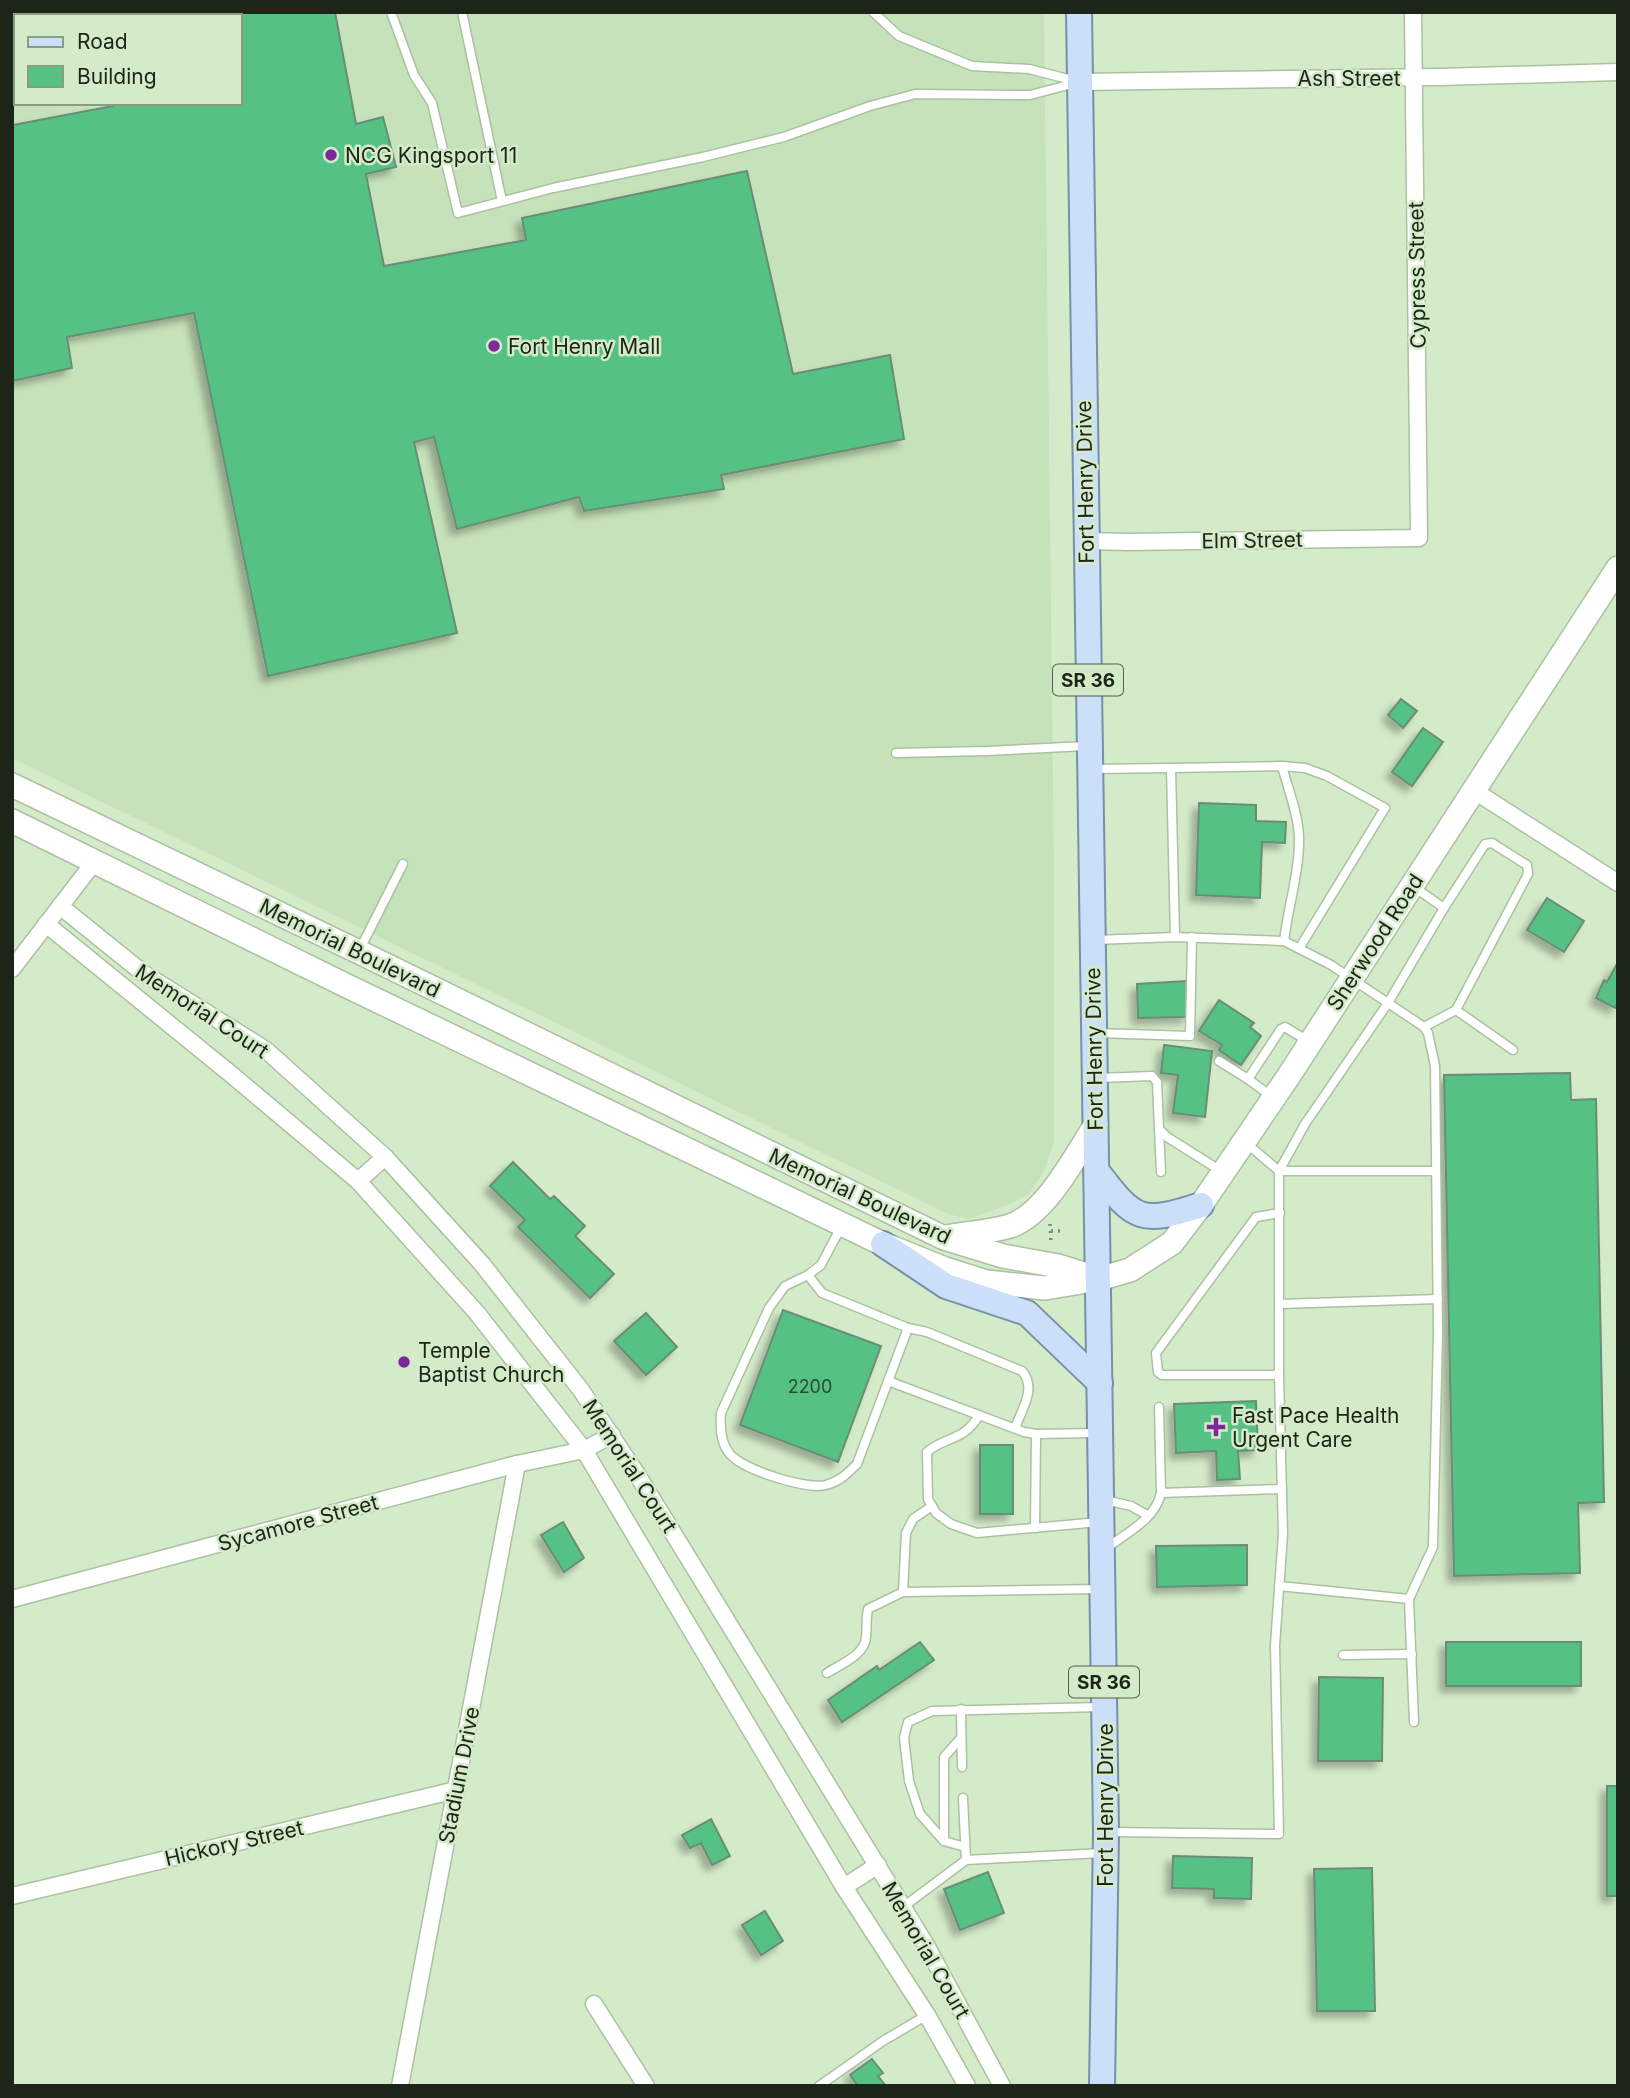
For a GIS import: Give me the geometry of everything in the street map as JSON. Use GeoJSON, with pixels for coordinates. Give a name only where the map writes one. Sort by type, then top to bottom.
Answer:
{"type":"FeatureCollection","features":[{"type":"Feature","properties":{"kind":"main road","name":"Fort Henry Drive"},"geometry":{"type":"LineString","coordinates":[[1079,12],[1088,757],[1105,1707],[1102,2086]]}},
{"type":"Feature","properties":{"kind":"main road","name":"Sherwood Road"},"geometry":{"type":"LineString","coordinates":[[1099,1279],[1130,1270],[1172,1244],[1201,1205],[1274,1098],[1618,568]]}},
{"type":"Feature","properties":{"kind":"main road","name":"Memorial Boulevard"},"geometry":{"type":"LineString","coordinates":[[12,785],[359,951],[944,1238],[1003,1256],[1058,1266],[1099,1279]]}},
{"type":"Feature","properties":{"kind":"main road","name":"Memorial Boulevard"},"geometry":{"type":"LineString","coordinates":[[12,821],[883,1244],[986,1282],[1045,1288],[1099,1279]]}},
{"type":"Feature","properties":{"kind":"main road"},"geometry":{"type":"LineString","coordinates":[[95,861],[115,836]]}},
{"type":"Feature","properties":{"kind":"main road"},"geometry":{"type":"LineString","coordinates":[[345,985],[359,951]]}},
{"type":"Feature","properties":{"kind":"main road"},"geometry":{"type":"LineString","coordinates":[[944,1238],[1012,1226],[1035,1211],[1051,1192],[1096,1124]]}},
{"type":"Feature","properties":{"kind":"main road"},"geometry":{"type":"LineString","coordinates":[[1097,1171],[1113,1192],[1135,1213],[1153,1218],[1201,1205]]}},
{"type":"Feature","properties":{"kind":"main road"},"geometry":{"type":"LineString","coordinates":[[883,1244],[946,1286],[999,1301],[1027,1313],[1100,1383]]}},
{"type":"Feature","properties":{"kind":"street","name":"Cypress Street"},"geometry":{"type":"LineString","coordinates":[[1413,12],[1419,538]]}},
{"type":"Feature","properties":{"kind":"street","name":"Ash Street"},"geometry":{"type":"LineString","coordinates":[[1079,82],[1618,72]]}},
{"type":"Feature","properties":{"kind":"street","name":"Elm Street"},"geometry":{"type":"LineString","coordinates":[[1086,541],[1419,538]]}},
{"type":"Feature","properties":{"kind":"street"},"geometry":{"type":"LineString","coordinates":[[1473,790],[1618,883]]}},
{"type":"Feature","properties":{"kind":"street"},"geometry":{"type":"LineString","coordinates":[[12,969],[95,861]]}},
{"type":"Feature","properties":{"kind":"street","name":"Memorial Court"},"geometry":{"type":"LineString","coordinates":[[60,906],[142,973],[265,1050],[385,1157],[482,1264],[581,1390],[612,1435],[878,1865],[1002,2086]]}},
{"type":"Feature","properties":{"kind":"street","name":"Memorial Court"},"geometry":{"type":"LineString","coordinates":[[46,925],[358,1181],[478,1314],[584,1450],[844,1887],[927,2015],[967,2086]]}},
{"type":"Feature","properties":{"kind":"street"},"geometry":{"type":"LineString","coordinates":[[358,1181],[385,1157]]}},
{"type":"Feature","properties":{"kind":"street","name":"Sycamore Street"},"geometry":{"type":"LineString","coordinates":[[12,1599],[517,1464],[584,1450],[612,1435]]}},
{"type":"Feature","properties":{"kind":"street","name":"Stadium Drive"},"geometry":{"type":"LineString","coordinates":[[400,2086],[517,1464]]}},
{"type":"Feature","properties":{"kind":"street","name":"Hickory Street"},"geometry":{"type":"LineString","coordinates":[[12,1896],[456,1790]]}},
{"type":"Feature","properties":{"kind":"street"},"geometry":{"type":"LineString","coordinates":[[844,1887],[878,1865]]}},
{"type":"Feature","properties":{"kind":"street"},"geometry":{"type":"LineString","coordinates":[[594,2004],[646,2086]]}},
{"type":"Feature","properties":{"kind":"lane"},"geometry":{"type":"LineString","coordinates":[[391,12],[414,75],[432,103],[458,213],[553,188],[785,137],[870,106],[915,94],[1030,95],[1079,82]]}},
{"type":"Feature","properties":{"kind":"lane"},"geometry":{"type":"LineString","coordinates":[[462,12],[502,201]]}},
{"type":"Feature","properties":{"kind":"lane"},"geometry":{"type":"LineString","coordinates":[[873,12],[899,36],[972,66],[1029,69],[1079,82]]}},
{"type":"Feature","properties":{"kind":"lane"},"geometry":{"type":"LineString","coordinates":[[896,753],[987,751],[1088,757],[1171,768],[1282,766],[1305,768],[1327,776],[1385,808],[1300,947]]}},
{"type":"Feature","properties":{"kind":"lane"},"geometry":{"type":"LineString","coordinates":[[1282,766],[1299,836],[1296,874],[1283,940]]}},
{"type":"Feature","properties":{"kind":"lane"},"geometry":{"type":"LineString","coordinates":[[1171,768],[1175,937]]}},
{"type":"Feature","properties":{"kind":"lane"},"geometry":{"type":"LineString","coordinates":[[903,1907],[966,1860],[1106,1842],[1279,1834],[1275,1645],[1283,1534],[1279,1375],[1279,1171],[1306,1125],[1388,1003],[1485,844],[1492,843],[1527,865],[1528,874],[1456,1010],[1424,1027]]}},
{"type":"Feature","properties":{"kind":"lane"},"geometry":{"type":"LineString","coordinates":[[359,951],[403,864]]}},
{"type":"Feature","properties":{"kind":"lane"},"geometry":{"type":"LineString","coordinates":[[1411,885],[1444,908]]}},
{"type":"Feature","properties":{"kind":"lane"},"geometry":{"type":"LineString","coordinates":[[1092,940],[1175,937],[1283,940],[1300,947],[1351,978],[1428,1032],[1435,1066],[1438,1299],[1433,1547],[1409,1600],[1414,1722]]}},
{"type":"Feature","properties":{"kind":"lane"},"geometry":{"type":"LineString","coordinates":[[1094,1032],[1190,1036],[1192,937]]}},
{"type":"Feature","properties":{"kind":"lane"},"geometry":{"type":"LineString","coordinates":[[1456,1010],[1513,1050]]}},
{"type":"Feature","properties":{"kind":"lane"},"geometry":{"type":"LineString","coordinates":[[1248,1079],[1281,1029],[1285,1027],[1310,1043]]}},
{"type":"Feature","properties":{"kind":"lane"},"geometry":{"type":"LineString","coordinates":[[1219,1061],[1274,1098]]}},
{"type":"Feature","properties":{"kind":"lane"},"geometry":{"type":"LineString","coordinates":[[1095,1078],[1152,1076],[1157,1082],[1161,1172]]}},
{"type":"Feature","properties":{"kind":"lane"},"geometry":{"type":"LineString","coordinates":[[1159,1129],[1167,1137],[1223,1172]]}},
{"type":"Feature","properties":{"kind":"lane"},"geometry":{"type":"LineString","coordinates":[[1245,1142],[1279,1171],[1436,1171]]}},
{"type":"Feature","properties":{"kind":"lane"},"geometry":{"type":"LineString","coordinates":[[1279,1375],[1163,1376],[1158,1372],[1156,1353],[1256,1217],[1280,1213]]}},
{"type":"Feature","properties":{"kind":"lane"},"geometry":{"type":"LineString","coordinates":[[843,1224],[821,1265],[785,1286],[769,1308],[721,1413],[720,1430],[729,1454],[750,1467],[806,1486],[823,1486],[842,1479],[857,1464],[908,1328]]}},
{"type":"Feature","properties":{"kind":"lane"},"geometry":{"type":"LineString","coordinates":[[808,1275],[822,1293],[1023,1371],[1029,1378],[1030,1387],[1015,1428]]}},
{"type":"Feature","properties":{"kind":"lane"},"geometry":{"type":"LineString","coordinates":[[1279,1304],[1438,1299]]}},
{"type":"Feature","properties":{"kind":"lane"},"geometry":{"type":"LineString","coordinates":[[888,1381],[1036,1434],[1101,1433]]}},
{"type":"Feature","properties":{"kind":"lane"},"geometry":{"type":"LineString","coordinates":[[1102,1552],[1124,1534],[1141,1525],[1158,1507],[1161,1493],[1159,1407]]}},
{"type":"Feature","properties":{"kind":"lane"},"geometry":{"type":"LineString","coordinates":[[979,1415],[974,1424],[953,1440],[927,1452],[928,1499],[936,1513],[951,1524],[977,1533],[1035,1528],[1131,1506],[1147,1516]]}},
{"type":"Feature","properties":{"kind":"lane"},"geometry":{"type":"LineString","coordinates":[[1035,1528],[1036,1434]]}},
{"type":"Feature","properties":{"kind":"lane"},"geometry":{"type":"LineString","coordinates":[[1161,1493],[1282,1489]]}},
{"type":"Feature","properties":{"kind":"lane"},"geometry":{"type":"LineString","coordinates":[[903,1592],[906,1533],[914,1519],[932,1506]]}},
{"type":"Feature","properties":{"kind":"lane"},"geometry":{"type":"LineString","coordinates":[[1279,1586],[1409,1600]]}},
{"type":"Feature","properties":{"kind":"lane"},"geometry":{"type":"LineString","coordinates":[[827,1673],[862,1650],[866,1639],[865,1621],[868,1609],[903,1592],[1103,1589]]}},
{"type":"Feature","properties":{"kind":"lane"},"geometry":{"type":"LineString","coordinates":[[1343,1655],[1412,1654]]}},
{"type":"Feature","properties":{"kind":"lane"},"geometry":{"type":"LineString","coordinates":[[965,1847],[944,1841],[920,1814],[909,1781],[904,1738],[908,1722],[932,1711],[1105,1707]]}},
{"type":"Feature","properties":{"kind":"lane"},"geometry":{"type":"LineString","coordinates":[[961,1709],[962,1767]]}},
{"type":"Feature","properties":{"kind":"lane"},"geometry":{"type":"LineString","coordinates":[[944,1841],[944,1757],[961,1738]]}},
{"type":"Feature","properties":{"kind":"lane"},"geometry":{"type":"LineString","coordinates":[[963,1798],[966,1860]]}},
{"type":"Feature","properties":{"kind":"lane"},"geometry":{"type":"LineString","coordinates":[[819,2086],[883,2041],[927,2015]]}},
{"type":"Feature","properties":{"kind":"path"},"geometry":{"type":"LineString","coordinates":[[1048,1214],[1051,1250]]}},
{"type":"Feature","properties":{"kind":"path"},"geometry":{"type":"LineString","coordinates":[[1051,1231],[1064,1231]]}},
{"type":"Feature","properties":{"kind":"shaded area","name":"Fort Henry Mall"},"geometry":{"type":"Polygon","coordinates":[[[12,12],[1044,12],[1054,867],[1054,1143],[1043,1173],[1029,1194],[969,1219],[948,1214],[12,758],[12,12]]]}},
{"type":"Feature","properties":{"kind":"building","name":"Fort Henry Mall"},"geometry":{"type":"Polygon","coordinates":[[[335,12],[356,124],[383,117],[396,167],[366,174],[384,266],[526,240],[522,218],[747,171],[793,374],[890,355],[904,439],[721,475],[724,489],[584,511],[579,497],[457,529],[434,437],[414,442],[457,633],[268,676],[194,313],[67,337],[72,368],[12,381],[12,120],[13,125],[113,105],[242,105],[242,14],[126,14],[335,12]]]}},
{"type":"Feature","properties":{"kind":"building"},"geometry":{"type":"Polygon","coordinates":[[[1401,699],[1417,711],[1403,728],[1388,715],[1401,699]]]}},
{"type":"Feature","properties":{"kind":"building"},"geometry":{"type":"Polygon","coordinates":[[[1423,728],[1443,742],[1412,786],[1392,772],[1423,728]]]}},
{"type":"Feature","properties":{"kind":"building"},"geometry":{"type":"Polygon","coordinates":[[[1199,803],[1256,805],[1256,821],[1286,822],[1285,843],[1262,842],[1260,898],[1196,895],[1199,803]]]}},
{"type":"Feature","properties":{"kind":"building"},"geometry":{"type":"Polygon","coordinates":[[[1547,898],[1584,921],[1564,952],[1527,930],[1547,898]]]}},
{"type":"Feature","properties":{"kind":"building"},"geometry":{"type":"Polygon","coordinates":[[[1618,962],[1618,1002],[1615,1008],[1596,998],[1604,980],[1607,982],[1618,962]]]}},
{"type":"Feature","properties":{"kind":"building"},"geometry":{"type":"Polygon","coordinates":[[[1187,981],[1189,1017],[1138,1018],[1137,984],[1187,981]]]}},
{"type":"Feature","properties":{"kind":"building"},"geometry":{"type":"Polygon","coordinates":[[[1219,1000],[1254,1023],[1250,1027],[1261,1036],[1241,1065],[1219,1050],[1222,1045],[1199,1031],[1219,1000]]]}},
{"type":"Feature","properties":{"kind":"building"},"geometry":{"type":"Polygon","coordinates":[[[1164,1045],[1212,1051],[1205,1117],[1173,1113],[1178,1075],[1161,1073],[1164,1045]]]}},
{"type":"Feature","properties":{"kind":"building"},"geometry":{"type":"Polygon","coordinates":[[[1570,1073],[1571,1100],[1596,1099],[1604,1502],[1578,1503],[1580,1573],[1454,1576],[1444,1075],[1570,1073]]]}},
{"type":"Feature","properties":{"kind":"building"},"geometry":{"type":"Polygon","coordinates":[[[513,1162],[550,1199],[554,1196],[585,1226],[575,1236],[614,1274],[590,1298],[518,1227],[525,1220],[490,1186],[513,1162]]]}},
{"type":"Feature","properties":{"kind":"building"},"geometry":{"type":"Polygon","coordinates":[[[783,1310],[881,1346],[838,1462],[740,1425],[783,1310]]]}},
{"type":"Feature","properties":{"kind":"building"},"geometry":{"type":"Polygon","coordinates":[[[646,1313],[677,1347],[646,1375],[614,1341],[646,1313]]]}},
{"type":"Feature","properties":{"kind":"building","name":"Fast Pace Health Urgent Care"},"geometry":{"type":"Polygon","coordinates":[[[1256,1401],[1258,1450],[1238,1451],[1240,1479],[1217,1480],[1216,1451],[1176,1453],[1174,1404],[1256,1401]]]}},
{"type":"Feature","properties":{"kind":"building"},"geometry":{"type":"Polygon","coordinates":[[[980,1445],[1013,1445],[1013,1514],[980,1514],[980,1445]]]}},
{"type":"Feature","properties":{"kind":"building"},"geometry":{"type":"Polygon","coordinates":[[[563,1522],[584,1558],[564,1572],[541,1535],[563,1522]]]}},
{"type":"Feature","properties":{"kind":"building"},"geometry":{"type":"Polygon","coordinates":[[[1247,1545],[1247,1585],[1157,1587],[1156,1546],[1247,1545]]]}},
{"type":"Feature","properties":{"kind":"building"},"geometry":{"type":"Polygon","coordinates":[[[920,1642],[934,1660],[842,1722],[828,1700],[877,1666],[879,1670],[920,1642]]]}},
{"type":"Feature","properties":{"kind":"building"},"geometry":{"type":"Polygon","coordinates":[[[1446,1642],[1581,1642],[1581,1686],[1446,1686],[1446,1642]]]}},
{"type":"Feature","properties":{"kind":"building"},"geometry":{"type":"Polygon","coordinates":[[[1319,1677],[1383,1678],[1382,1761],[1318,1761],[1319,1677]]]}},
{"type":"Feature","properties":{"kind":"building"},"geometry":{"type":"Polygon","coordinates":[[[1607,1786],[1618,1786],[1618,1896],[1607,1896],[1607,1786]]]}},
{"type":"Feature","properties":{"kind":"building"},"geometry":{"type":"Polygon","coordinates":[[[711,1819],[730,1856],[712,1865],[701,1843],[690,1848],[682,1835],[711,1819]]]}},
{"type":"Feature","properties":{"kind":"building"},"geometry":{"type":"Polygon","coordinates":[[[1173,1856],[1252,1858],[1251,1899],[1214,1898],[1214,1889],[1172,1888],[1173,1856]]]}},
{"type":"Feature","properties":{"kind":"building"},"geometry":{"type":"Polygon","coordinates":[[[1372,1868],[1375,2011],[1317,2011],[1314,1869],[1372,1868]]]}},
{"type":"Feature","properties":{"kind":"building"},"geometry":{"type":"Polygon","coordinates":[[[988,1872],[1004,1913],[960,1930],[944,1889],[988,1872]]]}},
{"type":"Feature","properties":{"kind":"building"},"geometry":{"type":"Polygon","coordinates":[[[765,1911],[783,1941],[761,1955],[742,1925],[765,1911]]]}},
{"type":"Feature","properties":{"kind":"building"},"geometry":{"type":"Polygon","coordinates":[[[872,2059],[883,2073],[878,2076],[886,2086],[858,2086],[850,2075],[872,2059]]]}},
{"type":"Feature","properties":{"kind":"place","name":"NCG Kingsport 11"},"geometry":{"type":"Point","coordinates":[331,155]}},
{"type":"Feature","properties":{"kind":"place","name":"Fort Henry Mall"},"geometry":{"type":"Point","coordinates":[494,346]}},
{"type":"Feature","properties":{"kind":"place","name":"Temple Baptist Church"},"geometry":{"type":"Point","coordinates":[404,1362]}},
{"type":"Feature","properties":{"kind":"place","name":"Fast Pace Health Urgent Care"},"geometry":{"type":"Point","coordinates":[1216,1427]}}]}
